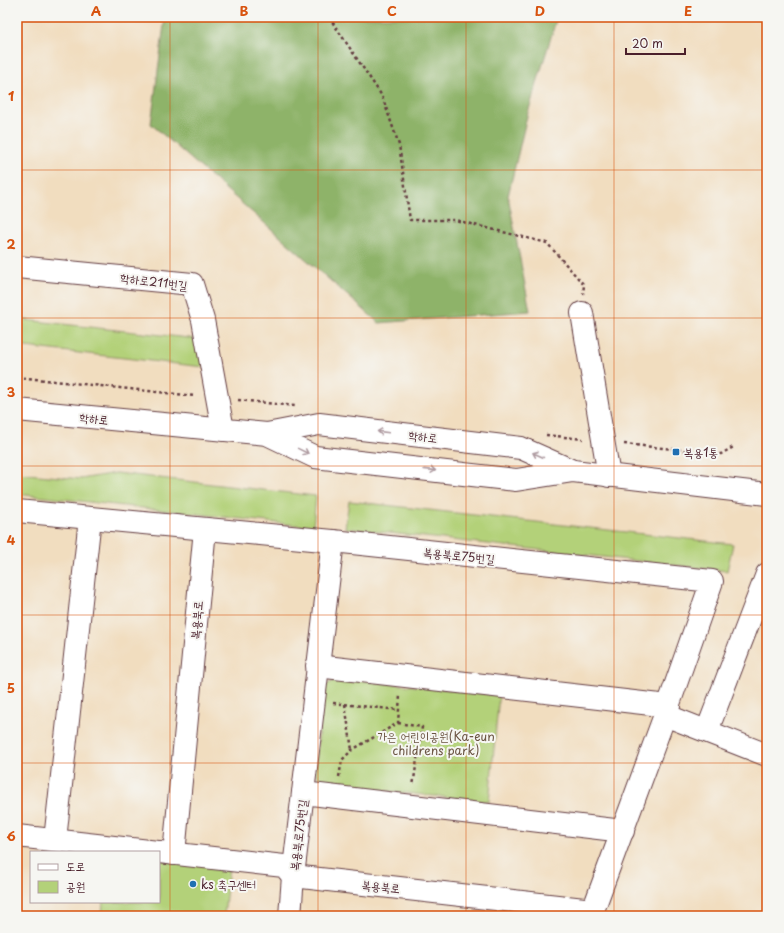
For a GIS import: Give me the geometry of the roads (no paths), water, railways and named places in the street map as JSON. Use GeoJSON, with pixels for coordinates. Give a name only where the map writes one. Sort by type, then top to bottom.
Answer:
{"type":"FeatureCollection","features":[{"type":"Feature","properties":{"kind":"street","name":"학하로211번길"},"geometry":{"type":"LineString","coordinates":[[17,267],[192,284],[203,320],[223,430]]}},
{"type":"Feature","properties":{"kind":"street"},"geometry":{"type":"LineString","coordinates":[[582,313],[609,476]]}},
{"type":"Feature","properties":{"kind":"street","name":"학하로"},"geometry":{"type":"LineString","coordinates":[[17,410],[268,434],[319,424],[521,448],[574,472]]}},
{"type":"Feature","properties":{"kind":"street","name":"학하로"},"geometry":{"type":"LineString","coordinates":[[268,434],[315,457],[516,480],[574,472],[767,494]]}},
{"type":"Feature","properties":{"kind":"street"},"geometry":{"type":"LineString","coordinates":[[17,511],[332,541]]}},
{"type":"Feature","properties":{"kind":"street"},"geometry":{"type":"LineString","coordinates":[[55,840],[90,518]]}},
{"type":"Feature","properties":{"kind":"street","name":"복용북로"},"geometry":{"type":"LineString","coordinates":[[204,529],[164,853],[284,866],[293,876],[592,913]]}},
{"type":"Feature","properties":{"kind":"street","name":"복용북로75번길"},"geometry":{"type":"LineString","coordinates":[[290,916],[293,876],[332,541],[712,581],[667,710]]}},
{"type":"Feature","properties":{"kind":"street"},"geometry":{"type":"LineString","coordinates":[[707,731],[767,574]]}},
{"type":"Feature","properties":{"kind":"street"},"geometry":{"type":"LineString","coordinates":[[318,666],[667,710],[707,731],[767,755]]}},
{"type":"Feature","properties":{"kind":"street"},"geometry":{"type":"LineString","coordinates":[[592,913],[667,710]]}},
{"type":"Feature","properties":{"kind":"street","name":"복용북로75번길"},"geometry":{"type":"LineString","coordinates":[[303,793],[623,831]]}},
{"type":"Feature","properties":{"kind":"street","name":"복용북로"},"geometry":{"type":"LineString","coordinates":[[17,836],[147,851]]}},
{"type":"Feature","properties":{"kind":"place","name":"복용1통"},"geometry":{"type":"Point","coordinates":[676,452]}},
{"type":"Feature","properties":{"kind":"place","name":"ks 축구센터"},"geometry":{"type":"Point","coordinates":[193,884]}},
{"type":"Feature","properties":{"kind":"park label","name":"가은 어린이공원(Ka-eun childrens park)"},"geometry":{"type":"Point","coordinates":[436,743]}}]}
